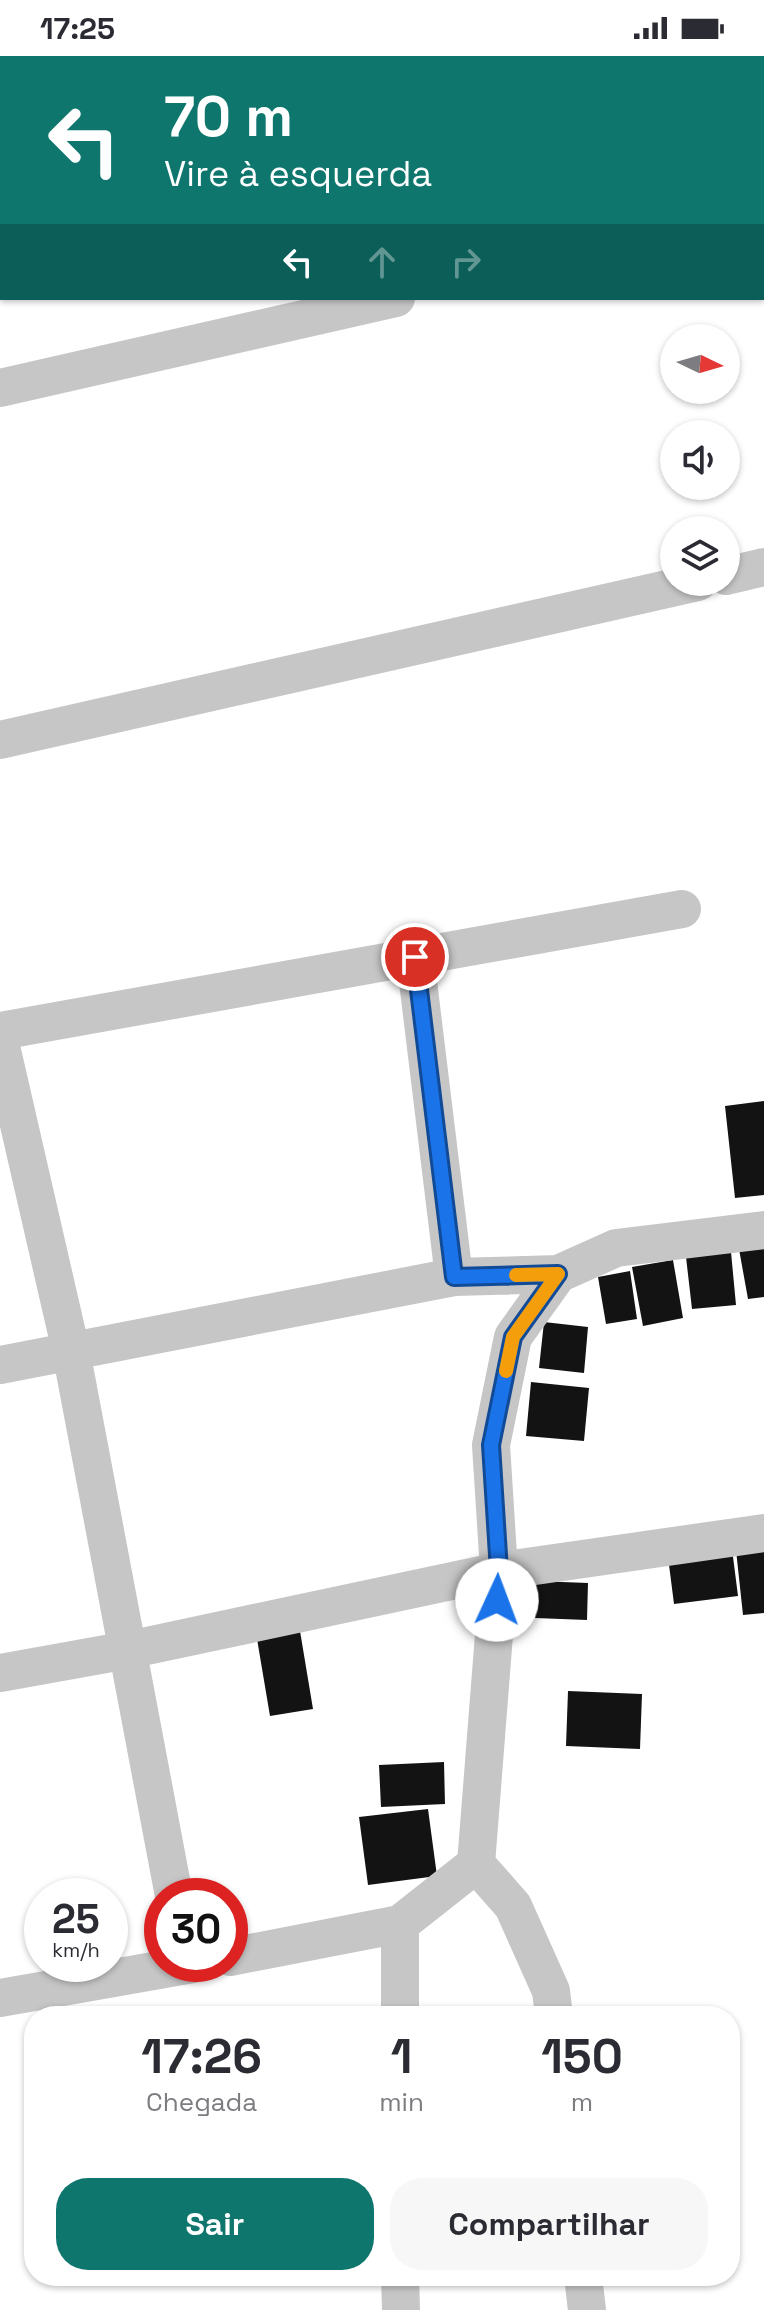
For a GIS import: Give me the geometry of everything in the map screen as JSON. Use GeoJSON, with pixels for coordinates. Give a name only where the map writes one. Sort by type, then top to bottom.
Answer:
{"type":"FeatureCollection","features":[{"type":"Feature","properties":{"kind":"street"},"geometry":{"type":"LineString","coordinates":[[0,388],[387,300]]}},
{"type":"Feature","properties":{"kind":"street"},"geometry":{"type":"LineString","coordinates":[[740,573],[764,567]]}},
{"type":"Feature","properties":{"kind":"street"},"geometry":{"type":"LineString","coordinates":[[0,740],[660,591]]}},
{"type":"Feature","properties":{"kind":"street"},"geometry":{"type":"LineString","coordinates":[[0,1031],[682,909]]}},
{"type":"Feature","properties":{"kind":"street"},"geometry":{"type":"LineString","coordinates":[[415,957],[454,1277]]}},
{"type":"Feature","properties":{"kind":"street"},"geometry":{"type":"LineString","coordinates":[[0,1042],[71,1351],[171,1878]]}},
{"type":"Feature","properties":{"kind":"street"},"geometry":{"type":"LineString","coordinates":[[0,1365],[454,1277],[558,1274],[616,1248],[764,1230]]}},
{"type":"Feature","properties":{"kind":"street"},"geometry":{"type":"LineString","coordinates":[[553,2006],[551,1991],[513,1906],[476,1864],[499,1571],[491,1445],[513,1337],[558,1274]]}},
{"type":"Feature","properties":{"kind":"street"},"geometry":{"type":"LineString","coordinates":[[0,1673],[128,1650],[499,1571],[764,1533]]}},
{"type":"Feature","properties":{"kind":"street"},"geometry":{"type":"LineString","coordinates":[[248,1954],[400,1924],[476,1864]]}},
{"type":"Feature","properties":{"kind":"street"},"geometry":{"type":"LineString","coordinates":[[400,1924],[400,2006]]}},
{"type":"Feature","properties":{"kind":"street"},"geometry":{"type":"LineString","coordinates":[[0,1998],[144,1972]]}},
{"type":"Feature","properties":{"kind":"street"},"geometry":{"type":"LineString","coordinates":[[400,2286],[401,2310]]}},
{"type":"Feature","properties":{"kind":"street"},"geometry":{"type":"LineString","coordinates":[[584,2286],[587,2310]]}},
{"type":"Feature","properties":{"kind":"building"},"geometry":{"type":"Polygon","coordinates":[[[764,1101],[764,1195],[735,1198],[725,1106],[764,1101]]]}},
{"type":"Feature","properties":{"kind":"building"},"geometry":{"type":"Polygon","coordinates":[[[764,1245],[764,1297],[748,1299],[739,1249],[764,1245]]]}},
{"type":"Feature","properties":{"kind":"building"},"geometry":{"type":"Polygon","coordinates":[[[731,1252],[736,1305],[692,1309],[686,1257],[731,1252]]]}},
{"type":"Feature","properties":{"kind":"building"},"geometry":{"type":"Polygon","coordinates":[[[673,1260],[683,1318],[643,1326],[632,1267],[673,1260]]]}},
{"type":"Feature","properties":{"kind":"building"},"geometry":{"type":"Polygon","coordinates":[[[630,1271],[637,1319],[606,1324],[598,1277],[630,1271]]]}},
{"type":"Feature","properties":{"kind":"building"},"geometry":{"type":"Polygon","coordinates":[[[544,1322],[588,1327],[584,1373],[539,1368],[544,1322]]]}},
{"type":"Feature","properties":{"kind":"building"},"geometry":{"type":"Polygon","coordinates":[[[531,1382],[589,1388],[584,1441],[526,1436],[531,1382]]]}},
{"type":"Feature","properties":{"kind":"building"},"geometry":{"type":"Polygon","coordinates":[[[764,1547],[764,1613],[743,1615],[736,1550],[764,1547]]]}},
{"type":"Feature","properties":{"kind":"building"},"geometry":{"type":"Polygon","coordinates":[[[732,1549],[738,1596],[674,1604],[668,1557],[732,1549]]]}},
{"type":"Feature","properties":{"kind":"building"},"geometry":{"type":"Polygon","coordinates":[[[536,1581],[588,1583],[587,1620],[535,1618],[536,1581]]]}},
{"type":"Feature","properties":{"kind":"building"},"geometry":{"type":"Polygon","coordinates":[[[299,1625],[313,1709],[270,1716],[256,1633],[299,1625]]]}},
{"type":"Feature","properties":{"kind":"building"},"geometry":{"type":"Polygon","coordinates":[[[568,1691],[642,1694],[640,1749],[566,1746],[568,1691]]]}},
{"type":"Feature","properties":{"kind":"building"},"geometry":{"type":"Polygon","coordinates":[[[444,1762],[445,1804],[381,1807],[379,1765],[444,1762]]]}},
{"type":"Feature","properties":{"kind":"building"},"geometry":{"type":"Polygon","coordinates":[[[428,1809],[437,1876],[368,1885],[359,1817],[428,1809]]]}},
{"type":"Feature","properties":{"kind":"slow traffic"},"geometry":{"type":"LineString","coordinates":[[506,1371],[513,1337],[558,1274],[516,1275]]}},
{"type":"Feature","properties":{"kind":"route"},"geometry":{"type":"LineString","coordinates":[[415,957],[454,1277],[558,1274],[513,1337],[491,1445],[499,1571],[497,1600]]}}]}
